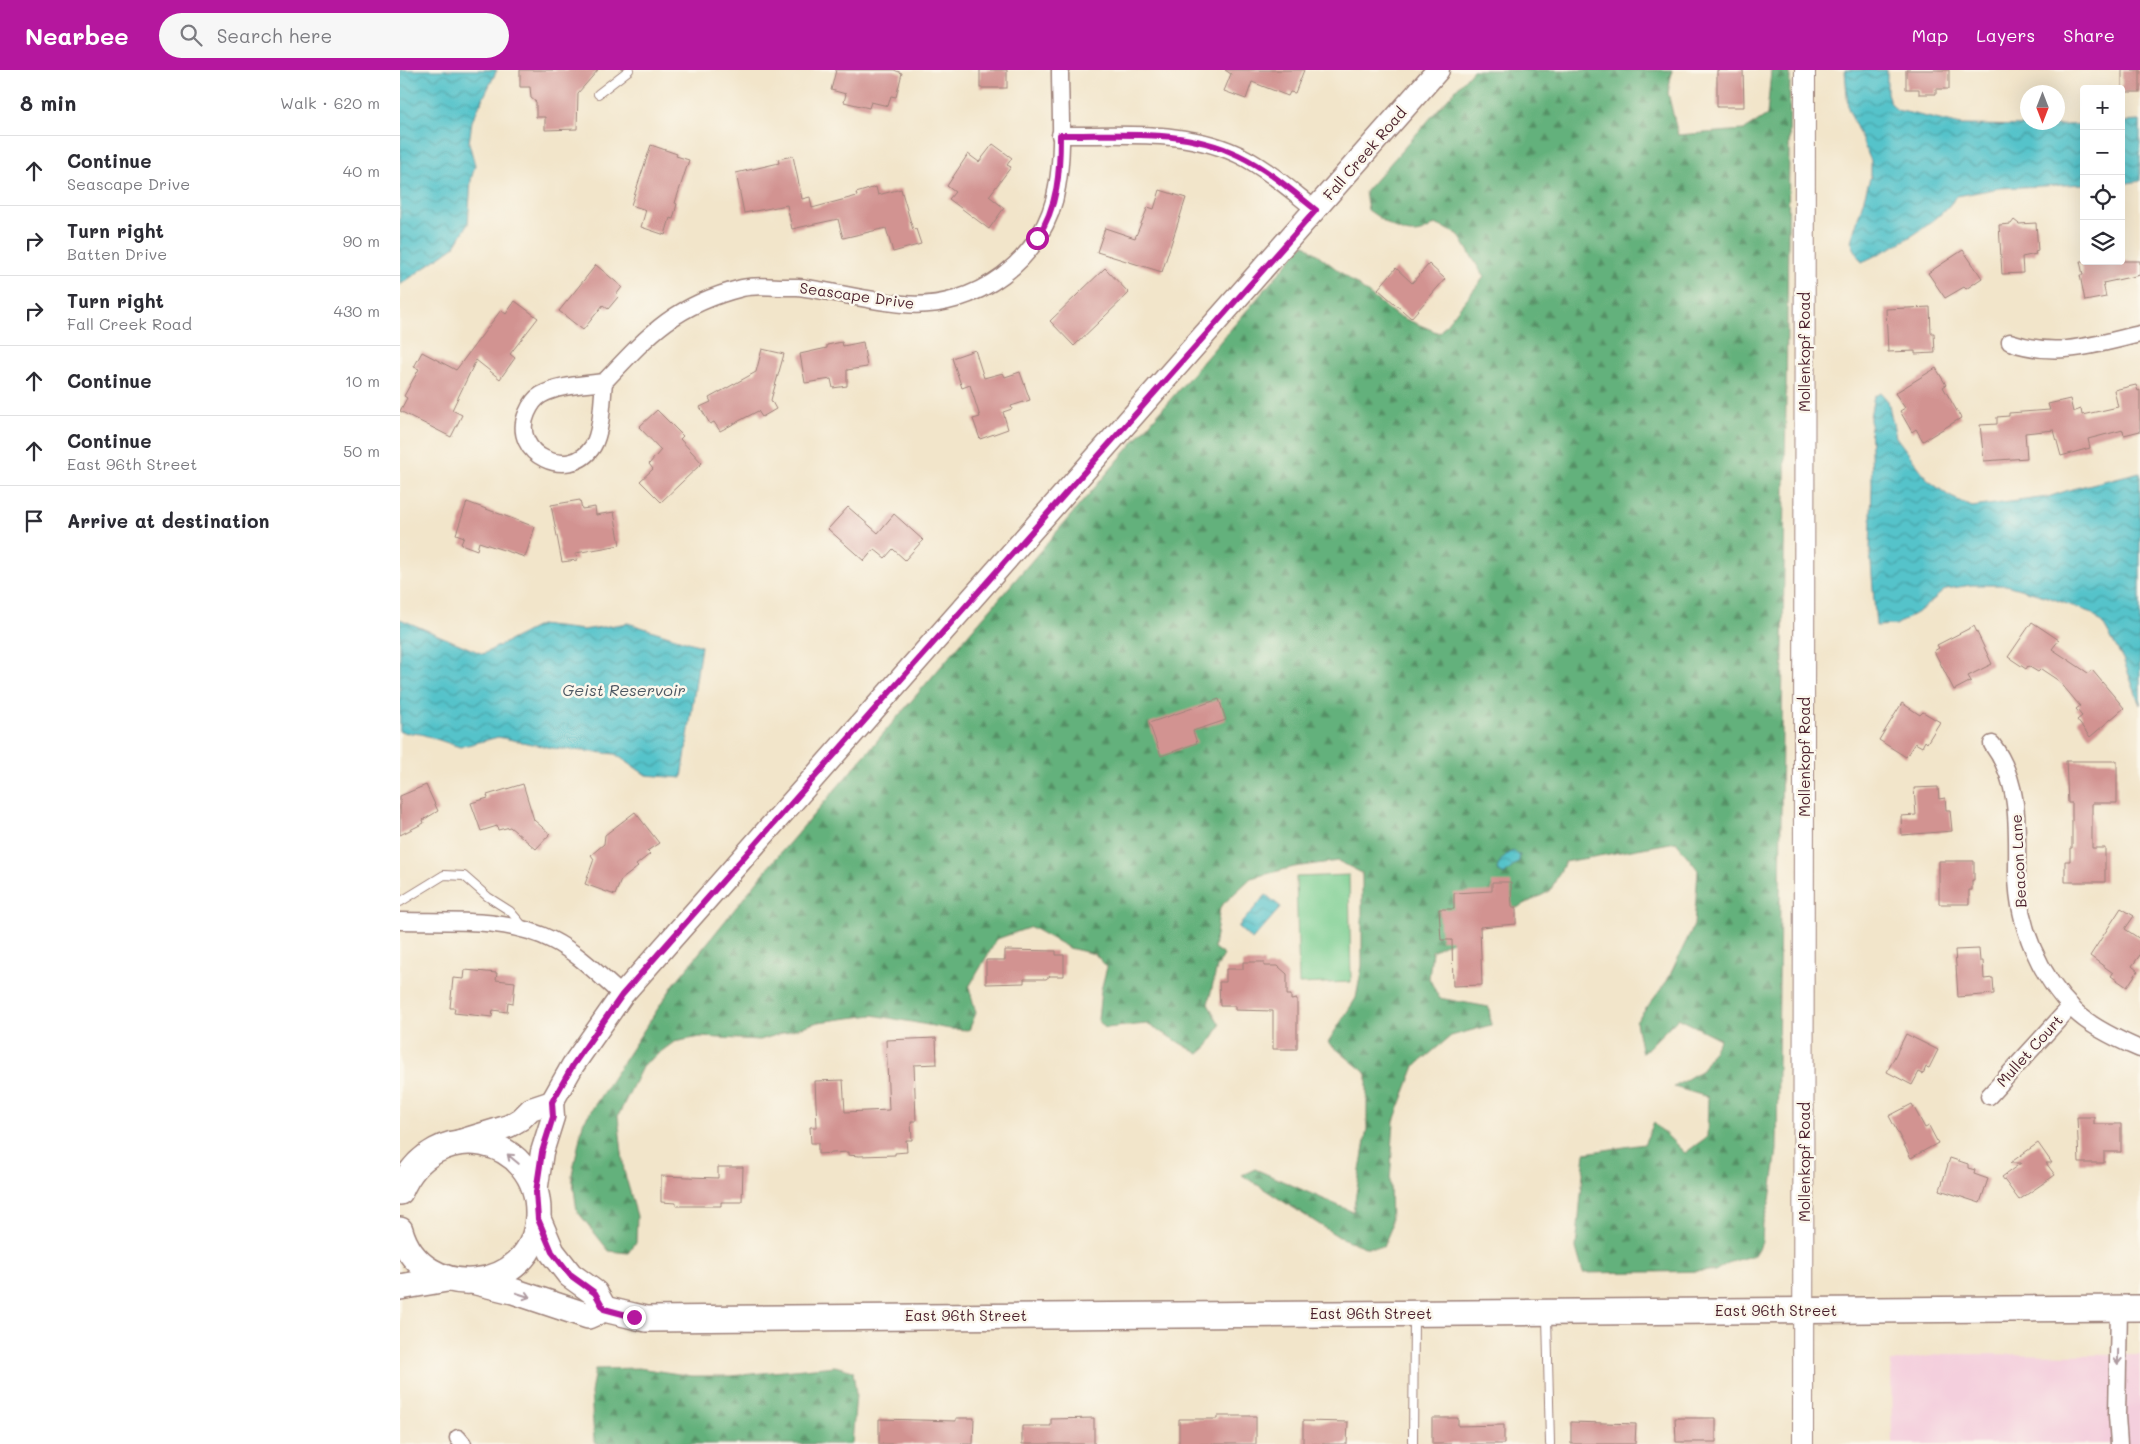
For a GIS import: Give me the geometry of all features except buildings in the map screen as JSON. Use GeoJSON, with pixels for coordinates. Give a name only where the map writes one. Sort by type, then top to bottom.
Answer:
{"type":"FeatureCollection","features":[{"type":"Feature","properties":{"kind":"main road","name":"Fall Creek Road"},"geometry":{"type":"LineString","coordinates":[[536,1192],[542,1152],[553,1117],[552,1102],[573,1065],[622,995],[1438,70]]}},
{"type":"Feature","properties":{"kind":"main road"},"geometry":{"type":"LineString","coordinates":[[400,1192],[405,1179],[425,1156],[437,1148],[510,1126],[531,1109],[552,1102]]}},
{"type":"Feature","properties":{"kind":"main road"},"geometry":{"type":"LineString","coordinates":[[451,1144],[474,1142],[496,1147],[510,1155],[521,1165],[530,1178],[536,1192],[538,1219],[552,1252],[570,1275],[595,1293],[604,1309]]}},
{"type":"Feature","properties":{"kind":"main road"},"geometry":{"type":"LineString","coordinates":[[476,1282],[495,1276],[513,1266],[530,1245],[538,1219]]}},
{"type":"Feature","properties":{"kind":"main road"},"geometry":{"type":"LineString","coordinates":[[400,1230],[410,1252],[420,1264],[433,1273],[447,1279]]}},
{"type":"Feature","properties":{"kind":"main road","name":"East 96th Street"},"geometry":{"type":"LineString","coordinates":[[447,1279],[476,1282],[513,1291],[588,1316],[604,1309],[646,1319],[2129,1308]]}},
{"type":"Feature","properties":{"kind":"main road"},"geometry":{"type":"LineString","coordinates":[[400,1287],[447,1279]]}},
{"type":"Feature","properties":{"kind":"street","name":"Seascape Drive"},"geometry":{"type":"LineString","coordinates":[[604,382],[667,319],[707,298],[725,292],[770,285],[798,287],[904,304],[922,305],[950,300],[984,288],[1013,267],[1032,247],[1050,215],[1057,188],[1060,135],[1060,70]]}},
{"type":"Feature","properties":{"kind":"street","name":"Mollenkopf Road"},"geometry":{"type":"LineString","coordinates":[[1803,1444],[1805,70]]}},
{"type":"Feature","properties":{"kind":"street"},"geometry":{"type":"LineString","coordinates":[[1060,135],[1172,137],[1200,141],[1235,154],[1260,167],[1316,210]]}},
{"type":"Feature","properties":{"kind":"street"},"geometry":{"type":"LineString","coordinates":[[2010,342],[2045,350],[2067,350],[2140,334]]}},
{"type":"Feature","properties":{"kind":"street"},"geometry":{"type":"LineString","coordinates":[[604,382],[597,435],[587,454],[570,463],[558,464],[544,460],[535,454],[527,442],[524,424],[526,414],[536,399],[556,389],[604,382]]}},
{"type":"Feature","properties":{"kind":"street","name":"Beacon Lane"},"geometry":{"type":"LineString","coordinates":[[1992,744],[2008,772],[2016,803],[2018,887],[2024,924],[2042,969],[2058,992],[2083,1018],[2096,1027],[2140,1049]]}},
{"type":"Feature","properties":{"kind":"street"},"geometry":{"type":"LineString","coordinates":[[400,921],[477,922],[503,925],[528,931],[552,940],[566,948],[622,995]]}},
{"type":"Feature","properties":{"kind":"street","name":"Mullet Court"},"geometry":{"type":"LineString","coordinates":[[1989,1096],[2071,1006]]}},
{"type":"Feature","properties":{"kind":"street"},"geometry":{"type":"LineString","coordinates":[[2119,1444],[2117,1416],[2129,1308]]}},
{"type":"Feature","properties":{"kind":"lane"},"geometry":{"type":"LineString","coordinates":[[598,94],[630,70]]}},
{"type":"Feature","properties":{"kind":"lane"},"geometry":{"type":"LineString","coordinates":[[400,902],[444,875],[464,876],[488,897],[510,911],[528,931]]}},
{"type":"Feature","properties":{"kind":"lane"},"geometry":{"type":"LineString","coordinates":[[1547,1312],[1550,1444]]}},
{"type":"Feature","properties":{"kind":"lane"},"geometry":{"type":"LineString","coordinates":[[1413,1444],[1414,1313]]}},
{"type":"Feature","properties":{"kind":"shaded area"},"geometry":{"type":"Polygon","coordinates":[[[1944,1354],[2140,1355],[2140,1444],[1892,1444],[1891,1362],[1944,1354]]]}},
{"type":"Feature","properties":{"kind":"green space"},"geometry":{"type":"Polygon","coordinates":[[[1473,70],[1672,70],[1668,93],[1678,135],[1744,130],[1767,115],[1771,70],[1790,70],[1777,1150],[1770,1200],[1763,1222],[1762,1242],[1754,1255],[1728,1263],[1715,1271],[1583,1273],[1576,1248],[1585,1153],[1644,1144],[1654,1123],[1685,1153],[1707,1137],[1708,1097],[1674,1087],[1702,1070],[1720,1039],[1678,1018],[1642,1054],[1636,1022],[1667,981],[1694,925],[1698,870],[1676,842],[1565,862],[1550,891],[1432,951],[1429,978],[1439,998],[1489,1007],[1491,1025],[1451,1036],[1415,1066],[1394,1121],[1390,1182],[1391,1228],[1383,1247],[1365,1247],[1339,1237],[1242,1175],[1255,1169],[1353,1212],[1367,1129],[1367,1074],[1328,1042],[1356,998],[1362,966],[1362,873],[1338,861],[1294,867],[1251,878],[1220,907],[1214,948],[1224,955],[1217,967],[1208,1004],[1220,1025],[1208,1046],[1199,1054],[1147,1024],[1105,1028],[1098,1020],[1101,990],[1107,967],[1095,954],[1069,948],[1031,927],[997,939],[969,987],[976,1013],[969,1030],[950,1029],[873,1015],[818,1022],[760,1040],[700,1037],[674,1042],[643,1065],[618,1116],[624,1171],[637,1216],[636,1242],[628,1253],[609,1251],[577,1211],[572,1175],[583,1123],[674,984],[772,863],[1304,244],[1396,315],[1439,333],[1484,277],[1458,234],[1435,224],[1417,233],[1408,233],[1392,227],[1368,210],[1365,192],[1473,70]]]}},
{"type":"Feature","properties":{"kind":"green space"},"geometry":{"type":"Polygon","coordinates":[[[1349,875],[1351,982],[1299,984],[1296,877],[1349,875]]]}},
{"type":"Feature","properties":{"kind":"green space"},"geometry":{"type":"Polygon","coordinates":[[[835,1366],[853,1371],[856,1394],[852,1444],[596,1444],[594,1439],[591,1393],[595,1369],[639,1368],[692,1376],[731,1376],[835,1366]]]}},
{"type":"Feature","properties":{"kind":"water"},"geometry":{"type":"Polygon","coordinates":[[[400,70],[497,70],[472,121],[469,143],[475,165],[471,180],[468,224],[455,246],[400,285],[400,70]]]}},
{"type":"Feature","properties":{"kind":"water"},"geometry":{"type":"Polygon","coordinates":[[[1845,70],[1887,70],[1887,93],[1890,102],[1897,110],[1961,125],[2020,126],[2020,130],[2065,130],[2065,125],[2080,124],[2080,184],[2000,188],[1957,196],[1937,217],[1914,235],[1862,262],[1851,241],[1871,175],[1871,161],[1848,108],[1845,70]]]}},
{"type":"Feature","properties":{"kind":"water"},"geometry":{"type":"Polygon","coordinates":[[[2140,121],[2140,181],[2125,183],[2125,130],[2125,122],[2140,121]]]}},
{"type":"Feature","properties":{"kind":"water"},"geometry":{"type":"Polygon","coordinates":[[[1881,393],[1888,401],[1896,437],[1929,481],[1949,496],[1972,507],[2048,497],[2140,472],[2140,705],[2123,659],[2105,627],[2092,613],[2048,597],[2006,585],[1971,585],[1946,589],[1921,610],[1896,625],[1876,626],[1870,550],[1872,485],[1870,417],[1874,396],[1881,393]]]}},
{"type":"Feature","properties":{"kind":"water","name":"Geist Reservoir"},"geometry":{"type":"Polygon","coordinates":[[[400,619],[483,654],[540,625],[583,630],[628,623],[701,646],[682,778],[646,775],[615,754],[552,748],[498,737],[460,747],[421,734],[400,732],[400,619]]]}},
{"type":"Feature","properties":{"kind":"water"},"geometry":{"type":"Polygon","coordinates":[[[1514,851],[1520,855],[1519,861],[1504,875],[1497,871],[1502,858],[1514,851]]]}},
{"type":"Feature","properties":{"kind":"water"},"geometry":{"type":"Polygon","coordinates":[[[1266,895],[1281,907],[1252,940],[1238,927],[1266,895]]]}},
{"type":"Feature","properties":{"kind":"route"},"geometry":{"type":"LineString","coordinates":[[634,1317],[604,1309],[595,1293],[570,1275],[552,1252],[538,1219],[536,1192],[542,1152],[553,1117],[552,1102],[573,1065],[622,995],[1316,210],[1260,167],[1235,154],[1200,141],[1172,137],[1060,135],[1060,171],[1053,206],[1037,238]]}}]}
